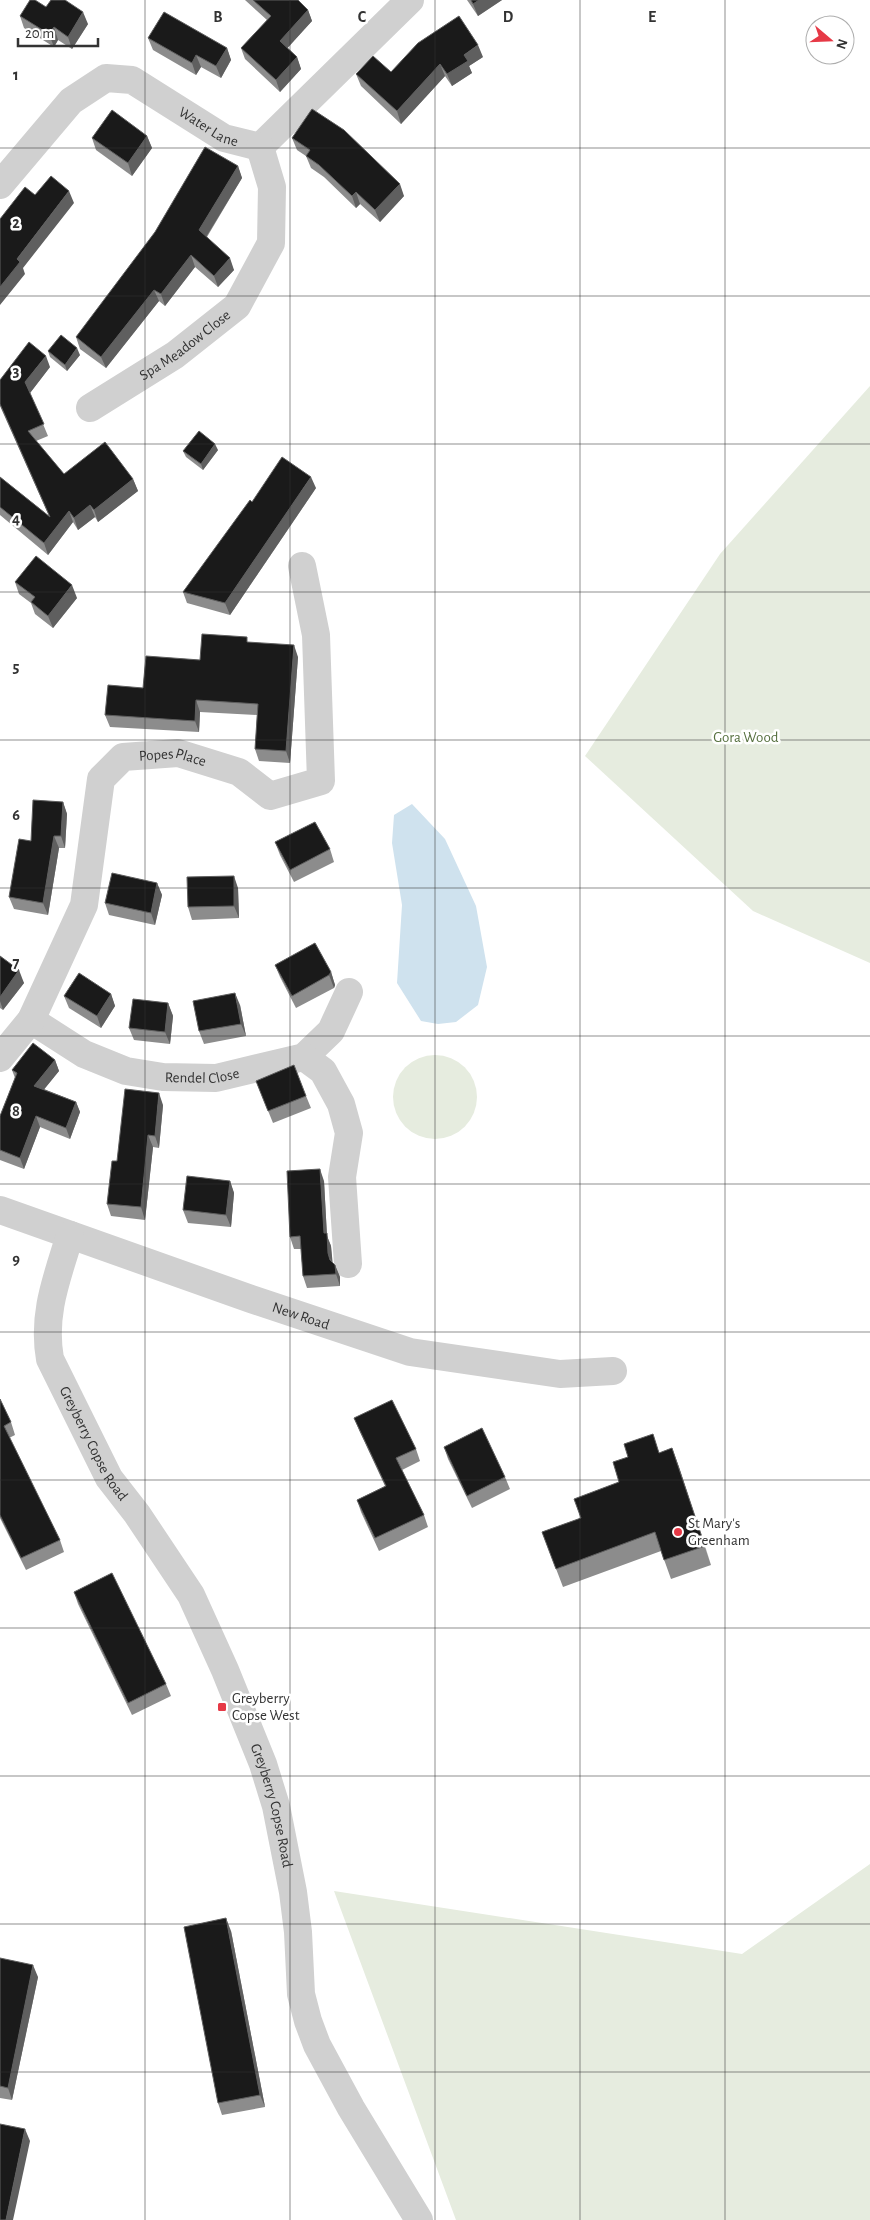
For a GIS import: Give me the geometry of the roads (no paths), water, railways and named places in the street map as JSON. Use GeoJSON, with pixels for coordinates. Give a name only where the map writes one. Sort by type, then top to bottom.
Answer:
{"type":"FeatureCollection","features":[{"type":"Feature","properties":{"kind":"street","name":"Water Lane"},"geometry":{"type":"LineString","coordinates":[[0,185],[71,101],[106,78],[132,80],[224,138],[260,148],[410,0]]}},
{"type":"Feature","properties":{"kind":"street","name":"Spa Meadow Close"},"geometry":{"type":"LineString","coordinates":[[90,408],[175,355],[237,306],[270,243],[272,187],[260,148]]}},
{"type":"Feature","properties":{"kind":"street","name":"Popes Place"},"geometry":{"type":"LineString","coordinates":[[1,1055],[31,1020],[84,906],[101,779],[123,757],[178,753],[239,772],[270,796],[321,781],[316,635],[302,566]]}},
{"type":"Feature","properties":{"kind":"street"},"geometry":{"type":"LineString","coordinates":[[348,1264],[342,1177],[349,1133],[341,1104],[323,1071],[304,1057],[331,1031],[349,992]]}},
{"type":"Feature","properties":{"kind":"street","name":"Rendel Close"},"geometry":{"type":"LineString","coordinates":[[31,1020],[84,1054],[126,1071],[163,1077],[216,1078],[304,1057]]}},
{"type":"Feature","properties":{"kind":"street","name":"New Road"},"geometry":{"type":"LineString","coordinates":[[0,1210],[410,1352],[560,1374],[613,1371]]}},
{"type":"Feature","properties":{"kind":"street","name":"Greyberry Copse Road"},"geometry":{"type":"LineString","coordinates":[[70,1235],[49,1306],[46,1338],[50,1359],[110,1478],[191,1595],[225,1670],[263,1764],[276,1806],[293,1892],[298,1932],[301,1994],[308,2021],[317,2045],[351,2108],[419,2220]]}},
{"type":"Feature","properties":{"kind":"water"},"geometry":{"type":"Polygon","coordinates":[[[412,804],[445,839],[476,906],[487,967],[478,1005],[456,1022],[438,1024],[421,1021],[397,983],[402,905],[392,843],[394,815],[412,804]]]}},
{"type":"Feature","properties":{"kind":"place","name":"St Mary's Greenham"},"geometry":{"type":"Point","coordinates":[678,1532]}},
{"type":"Feature","properties":{"kind":"place","name":"Greyberry Copse West"},"geometry":{"type":"Point","coordinates":[222,1707]}},
{"type":"Feature","properties":{"kind":"park label","name":"Gora Wood"},"geometry":{"type":"Point","coordinates":[746,737]}}]}
